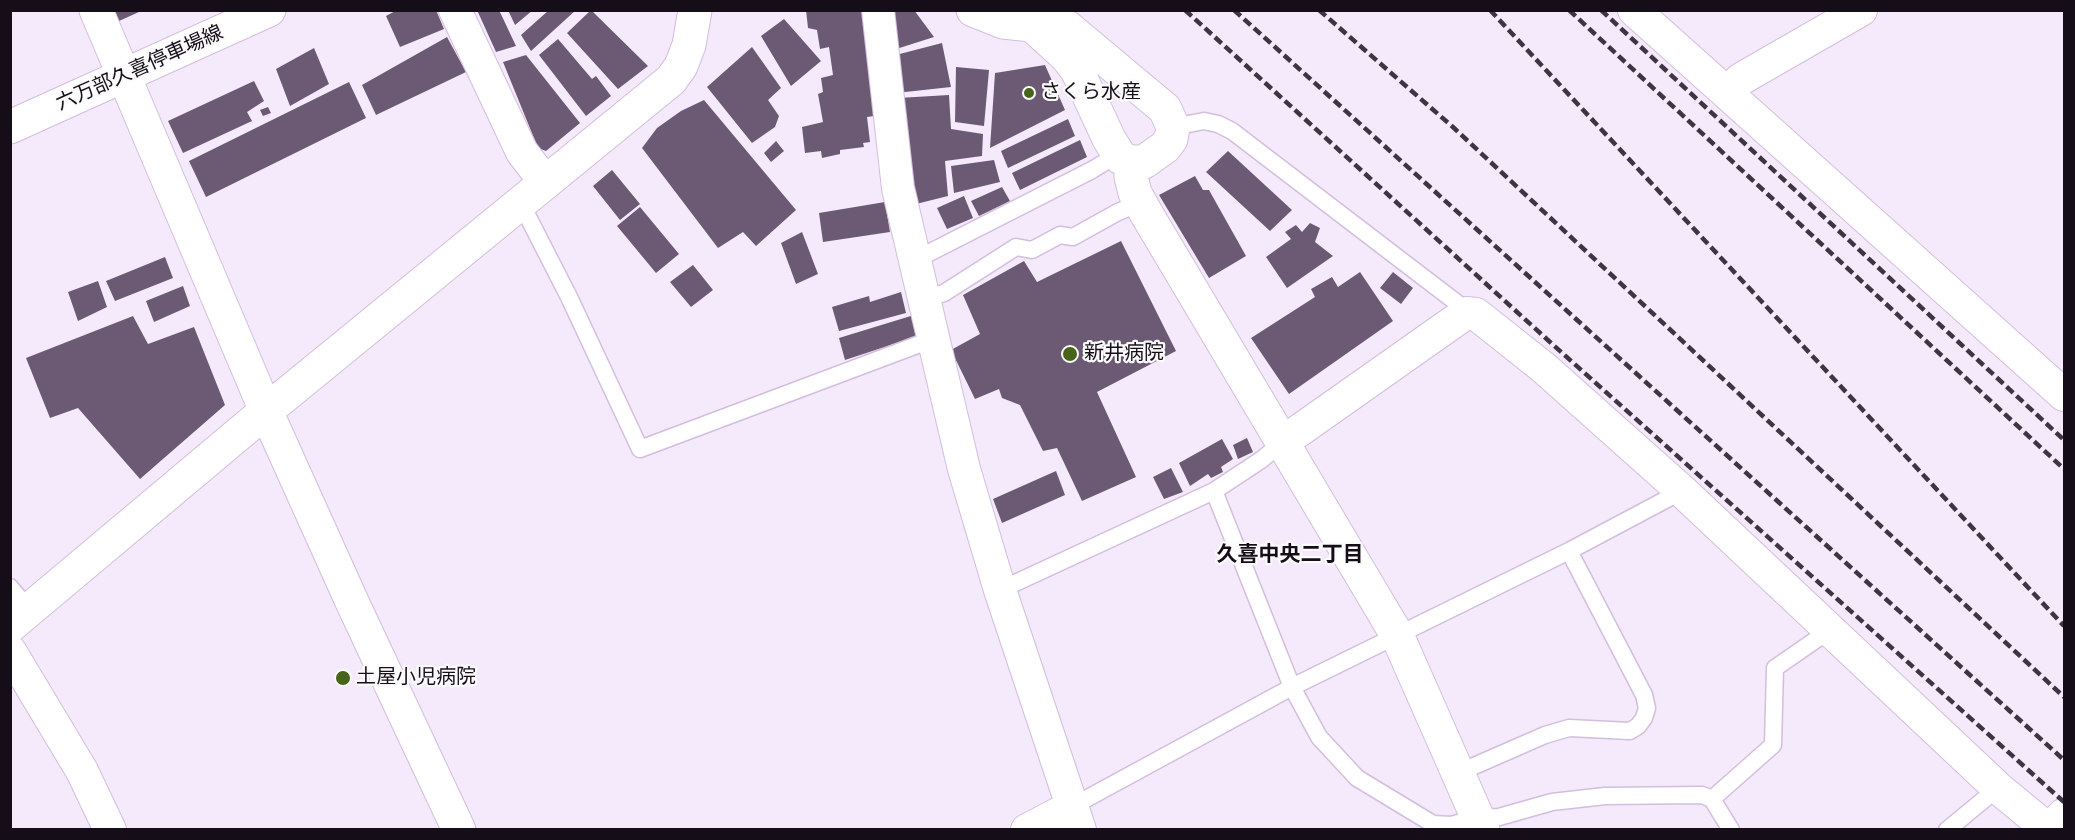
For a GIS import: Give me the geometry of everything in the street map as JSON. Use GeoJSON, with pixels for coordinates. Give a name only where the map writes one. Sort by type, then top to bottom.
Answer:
{"type":"FeatureCollection","features":[{"type":"Feature","properties":{"kind":"street"},"geometry":{"type":"LineString","coordinates":[[96,10],[266,411],[459,830]]}},
{"type":"Feature","properties":{"kind":"street","name":"六万部久喜停車場線"},"geometry":{"type":"LineString","coordinates":[[10,127],[269,10]]}},
{"type":"Feature","properties":{"kind":"street"},"geometry":{"type":"LineString","coordinates":[[455,10],[522,152],[546,183]]}},
{"type":"Feature","properties":{"kind":"street"},"geometry":{"type":"LineString","coordinates":[[17,608],[266,411],[671,80],[681,66],[689,45],[695,10]]}},
{"type":"Feature","properties":{"kind":"street"},"geometry":{"type":"LineString","coordinates":[[878,10],[898,188],[964,469],[1000,590],[1077,818],[1027,830]]}},
{"type":"Feature","properties":{"kind":"street"},"geometry":{"type":"LineString","coordinates":[[973,10],[1003,22],[1032,25],[1053,20],[1067,27],[1165,109],[1173,127],[1165,147],[1144,162],[1124,157]]}},
{"type":"Feature","properties":{"kind":"street"},"geometry":{"type":"LineString","coordinates":[[1634,10],[2064,395]]}},
{"type":"Feature","properties":{"kind":"street"},"geometry":{"type":"LineString","coordinates":[[1727,93],[1741,79],[1846,14]]}},
{"type":"Feature","properties":{"kind":"street"},"geometry":{"type":"LineString","coordinates":[[1032,25],[1066,56],[1077,70],[1109,139],[1124,157],[1140,203],[1397,635],[1480,824]]}},
{"type":"Feature","properties":{"kind":"street"},"geometry":{"type":"LineString","coordinates":[[1283,442],[1466,313],[1476,314],[1544,368],[1682,491],[1998,788],[2049,830],[2064,815]]}},
{"type":"Feature","properties":{"kind":"street"},"geometry":{"type":"LineString","coordinates":[[10,651],[82,771],[110,830]]}},
{"type":"Feature","properties":{"kind":"lane"},"geometry":{"type":"LineString","coordinates":[[1173,127],[1204,121],[1232,130],[1457,303],[1466,313]]}},
{"type":"Feature","properties":{"kind":"lane"},"geometry":{"type":"LineString","coordinates":[[915,260],[1110,159],[1124,157]]}},
{"type":"Feature","properties":{"kind":"lane"},"geometry":{"type":"LineString","coordinates":[[924,299],[944,293],[1016,247],[1032,250],[1060,235],[1073,237],[1118,212],[1140,203]]}},
{"type":"Feature","properties":{"kind":"lane"},"geometry":{"type":"LineString","coordinates":[[518,205],[528,217],[560,278],[640,449],[933,339]]}},
{"type":"Feature","properties":{"kind":"lane"},"geometry":{"type":"LineString","coordinates":[[1000,590],[1214,491],[1261,460],[1283,442]]}},
{"type":"Feature","properties":{"kind":"lane"},"geometry":{"type":"LineString","coordinates":[[1214,491],[1292,687],[1319,736],[1357,778],[1433,824],[1480,824],[1552,802],[1605,796],[1702,795],[1712,799],[1731,830]]}},
{"type":"Feature","properties":{"kind":"lane"},"geometry":{"type":"LineString","coordinates":[[1077,818],[1292,687],[1569,551],[1682,491]]}},
{"type":"Feature","properties":{"kind":"lane"},"geometry":{"type":"LineString","coordinates":[[1458,773],[1545,735],[1569,728],[1630,731],[1644,718],[1647,708],[1644,695],[1569,551]]}},
{"type":"Feature","properties":{"kind":"lane"},"geometry":{"type":"LineString","coordinates":[[1712,799],[1773,745],[1776,668],[1830,630]]}},
{"type":"Feature","properties":{"kind":"lane"},"geometry":{"type":"LineString","coordinates":[[1947,830],[1998,788]]}},
{"type":"Feature","properties":{"kind":"building"},"geometry":{"type":"Polygon","coordinates":[[[114,10],[138,10],[139,12],[119,21],[114,10]]]}},
{"type":"Feature","properties":{"kind":"building"},"geometry":{"type":"Polygon","coordinates":[[[397,10],[436,10],[444,29],[400,47],[386,16],[397,10]]]}},
{"type":"Feature","properties":{"kind":"building"},"geometry":{"type":"Polygon","coordinates":[[[477,10],[499,10],[516,46],[496,52],[477,10]]]}},
{"type":"Feature","properties":{"kind":"building"},"geometry":{"type":"Polygon","coordinates":[[[508,10],[533,10],[515,25],[508,10]]]}},
{"type":"Feature","properties":{"kind":"building"},"geometry":{"type":"Polygon","coordinates":[[[549,10],[576,10],[531,51],[521,35],[549,10]]]}},
{"type":"Feature","properties":{"kind":"building"},"geometry":{"type":"Polygon","coordinates":[[[591,10],[648,66],[618,89],[567,33],[591,10]]]}},
{"type":"Feature","properties":{"kind":"building"},"geometry":{"type":"Polygon","coordinates":[[[806,10],[863,10],[874,116],[867,117],[870,142],[863,143],[864,147],[840,150],[840,154],[822,158],[821,151],[805,153],[802,127],[823,122],[818,94],[823,92],[821,78],[833,75],[829,47],[820,49],[817,30],[808,28],[806,10]]]}},
{"type":"Feature","properties":{"kind":"building"},"geometry":{"type":"Polygon","coordinates":[[[887,10],[914,10],[934,37],[890,51],[887,10]]]}},
{"type":"Feature","properties":{"kind":"building"},"geometry":{"type":"Polygon","coordinates":[[[784,19],[821,61],[791,86],[761,36],[784,19]]]}},
{"type":"Feature","properties":{"kind":"building"},"geometry":{"type":"Polygon","coordinates":[[[447,37],[466,72],[376,115],[362,85],[447,37]]]}},
{"type":"Feature","properties":{"kind":"building"},"geometry":{"type":"Polygon","coordinates":[[[558,39],[592,79],[596,76],[611,96],[586,116],[539,55],[558,39]]]}},
{"type":"Feature","properties":{"kind":"building"},"geometry":{"type":"Polygon","coordinates":[[[942,43],[951,87],[896,93],[892,56],[942,43]]]}},
{"type":"Feature","properties":{"kind":"building"},"geometry":{"type":"Polygon","coordinates":[[[752,47],[781,88],[768,100],[779,116],[775,127],[752,143],[707,87],[752,47]]]}},
{"type":"Feature","properties":{"kind":"building"},"geometry":{"type":"Polygon","coordinates":[[[314,48],[329,84],[290,106],[276,69],[314,48]]]}},
{"type":"Feature","properties":{"kind":"building"},"geometry":{"type":"Polygon","coordinates":[[[526,55],[580,123],[546,151],[538,148],[503,62],[526,55]]]}},
{"type":"Feature","properties":{"kind":"building"},"geometry":{"type":"Polygon","coordinates":[[[1045,65],[1065,110],[990,148],[995,73],[1045,65]]]}},
{"type":"Feature","properties":{"kind":"building"},"geometry":{"type":"Polygon","coordinates":[[[956,67],[989,70],[984,126],[955,122],[956,67]]]}},
{"type":"Feature","properties":{"kind":"building"},"geometry":{"type":"Polygon","coordinates":[[[254,81],[264,101],[247,112],[252,121],[183,153],[168,121],[254,81]]]}},
{"type":"Feature","properties":{"kind":"building"},"geometry":{"type":"Polygon","coordinates":[[[349,82],[366,118],[206,197],[189,161],[349,82]]]}},
{"type":"Feature","properties":{"kind":"building"},"geometry":{"type":"Polygon","coordinates":[[[949,95],[951,129],[983,134],[982,156],[945,161],[948,196],[912,205],[898,98],[949,95]]]}},
{"type":"Feature","properties":{"kind":"building"},"geometry":{"type":"Polygon","coordinates":[[[704,100],[796,210],[756,246],[743,232],[718,248],[642,148],[657,128],[681,111],[704,100]]]}},
{"type":"Feature","properties":{"kind":"building"},"geometry":{"type":"Polygon","coordinates":[[[268,107],[271,113],[263,116],[260,110],[268,107]]]}},
{"type":"Feature","properties":{"kind":"building"},"geometry":{"type":"Polygon","coordinates":[[[1068,119],[1075,136],[1008,168],[1001,151],[1068,119]]]}},
{"type":"Feature","properties":{"kind":"building"},"geometry":{"type":"Polygon","coordinates":[[[1080,140],[1087,157],[1020,190],[1012,173],[1080,140]]]}},
{"type":"Feature","properties":{"kind":"building"},"geometry":{"type":"Polygon","coordinates":[[[776,141],[784,151],[771,162],[764,153],[776,141]]]}},
{"type":"Feature","properties":{"kind":"building"},"geometry":{"type":"Polygon","coordinates":[[[1228,151],[1292,210],[1270,231],[1206,172],[1228,151]]]}},
{"type":"Feature","properties":{"kind":"building"},"geometry":{"type":"Polygon","coordinates":[[[994,160],[1000,182],[954,193],[951,166],[994,160]]]}},
{"type":"Feature","properties":{"kind":"building"},"geometry":{"type":"Polygon","coordinates":[[[612,170],[640,204],[620,220],[593,186],[612,170]]]}},
{"type":"Feature","properties":{"kind":"building"},"geometry":{"type":"Polygon","coordinates":[[[1195,176],[1203,190],[1209,190],[1246,256],[1209,278],[1159,195],[1195,176]]]}},
{"type":"Feature","properties":{"kind":"building"},"geometry":{"type":"Polygon","coordinates":[[[1002,187],[1010,201],[979,216],[971,201],[1002,187]]]}},
{"type":"Feature","properties":{"kind":"building"},"geometry":{"type":"Polygon","coordinates":[[[964,196],[973,218],[947,229],[937,208],[964,196]]]}},
{"type":"Feature","properties":{"kind":"building"},"geometry":{"type":"Polygon","coordinates":[[[885,202],[890,232],[823,242],[819,213],[885,202]]]}},
{"type":"Feature","properties":{"kind":"building"},"geometry":{"type":"Polygon","coordinates":[[[640,207],[679,254],[656,273],[617,226],[640,207]]]}},
{"type":"Feature","properties":{"kind":"building"},"geometry":{"type":"Polygon","coordinates":[[[1310,223],[1320,228],[1315,242],[1333,256],[1287,288],[1266,257],[1291,239],[1285,232],[1296,225],[1302,232],[1310,223]]]}},
{"type":"Feature","properties":{"kind":"building"},"geometry":{"type":"Polygon","coordinates":[[[802,232],[818,274],[796,284],[781,243],[802,232]]]}},
{"type":"Feature","properties":{"kind":"building","name":"新井病院"},"geometry":{"type":"Polygon","coordinates":[[[1121,241],[1176,351],[1097,392],[1136,477],[1082,501],[1057,448],[1043,451],[1020,405],[1002,398],[999,389],[975,399],[951,350],[980,334],[963,295],[1024,261],[1037,282],[1121,241]]]}},
{"type":"Feature","properties":{"kind":"building"},"geometry":{"type":"Polygon","coordinates":[[[165,257],[173,278],[115,301],[106,281],[165,257]]]}},
{"type":"Feature","properties":{"kind":"building"},"geometry":{"type":"Polygon","coordinates":[[[693,265],[713,290],[691,307],[670,282],[693,265]]]}},
{"type":"Feature","properties":{"kind":"building"},"geometry":{"type":"Polygon","coordinates":[[[1360,272],[1393,321],[1289,394],[1251,338],[1315,297],[1311,289],[1332,277],[1338,287],[1360,272]]]}},
{"type":"Feature","properties":{"kind":"building"},"geometry":{"type":"Polygon","coordinates":[[[1393,272],[1413,288],[1401,304],[1380,288],[1393,272]]]}},
{"type":"Feature","properties":{"kind":"building"},"geometry":{"type":"Polygon","coordinates":[[[98,281],[107,307],[78,321],[68,292],[98,281]]]}},
{"type":"Feature","properties":{"kind":"building"},"geometry":{"type":"Polygon","coordinates":[[[183,286],[190,306],[154,322],[146,301],[183,286]]]}},
{"type":"Feature","properties":{"kind":"building"},"geometry":{"type":"Polygon","coordinates":[[[901,292],[906,313],[839,331],[832,307],[869,296],[870,302],[901,292]]]}},
{"type":"Feature","properties":{"kind":"building"},"geometry":{"type":"Polygon","coordinates":[[[914,315],[918,336],[845,360],[839,338],[914,315]]]}},
{"type":"Feature","properties":{"kind":"building"},"geometry":{"type":"Polygon","coordinates":[[[133,316],[148,344],[194,327],[225,405],[140,479],[78,408],[50,418],[26,358],[133,316]]]}},
{"type":"Feature","properties":{"kind":"building"},"geometry":{"type":"Polygon","coordinates":[[[1247,438],[1253,452],[1238,459],[1233,445],[1247,438]]]}},
{"type":"Feature","properties":{"kind":"building"},"geometry":{"type":"Polygon","coordinates":[[[1222,439],[1233,459],[1221,467],[1223,472],[1211,478],[1208,474],[1190,486],[1179,463],[1222,439]]]}},
{"type":"Feature","properties":{"kind":"building"},"geometry":{"type":"Polygon","coordinates":[[[1171,468],[1183,492],[1164,499],[1153,477],[1171,468]]]}},
{"type":"Feature","properties":{"kind":"building"},"geometry":{"type":"Polygon","coordinates":[[[1056,471],[1065,495],[1002,523],[993,499],[1056,471]]]}},
{"type":"Feature","properties":{"kind":"railway"},"geometry":{"type":"LineString","coordinates":[[1185,10],[1550,342],[2064,802]]}},
{"type":"Feature","properties":{"kind":"railway"},"geometry":{"type":"LineString","coordinates":[[1234,10],[2064,760]]}},
{"type":"Feature","properties":{"kind":"railway"},"geometry":{"type":"LineString","coordinates":[[1319,10],[1454,128],[2064,697]]}},
{"type":"Feature","properties":{"kind":"railway"},"geometry":{"type":"LineString","coordinates":[[1490,10],[2064,626]]}},
{"type":"Feature","properties":{"kind":"railway"},"geometry":{"type":"LineString","coordinates":[[1569,10],[2064,469]]}},
{"type":"Feature","properties":{"kind":"railway"},"geometry":{"type":"LineString","coordinates":[[1601,10],[2064,440]]}},
{"type":"Feature","properties":{"kind":"place","name":"さくら水産"},"geometry":{"type":"Point","coordinates":[1029,93]}},
{"type":"Feature","properties":{"kind":"place","name":"新井病院"},"geometry":{"type":"Point","coordinates":[1070,354]}},
{"type":"Feature","properties":{"kind":"place","name":"土屋小児病院"},"geometry":{"type":"Point","coordinates":[343,678]}},
{"type":"Feature","properties":{"kind":"district","name":"久喜中央二丁目"},"geometry":{"type":"Point","coordinates":[1290,556]}}]}
